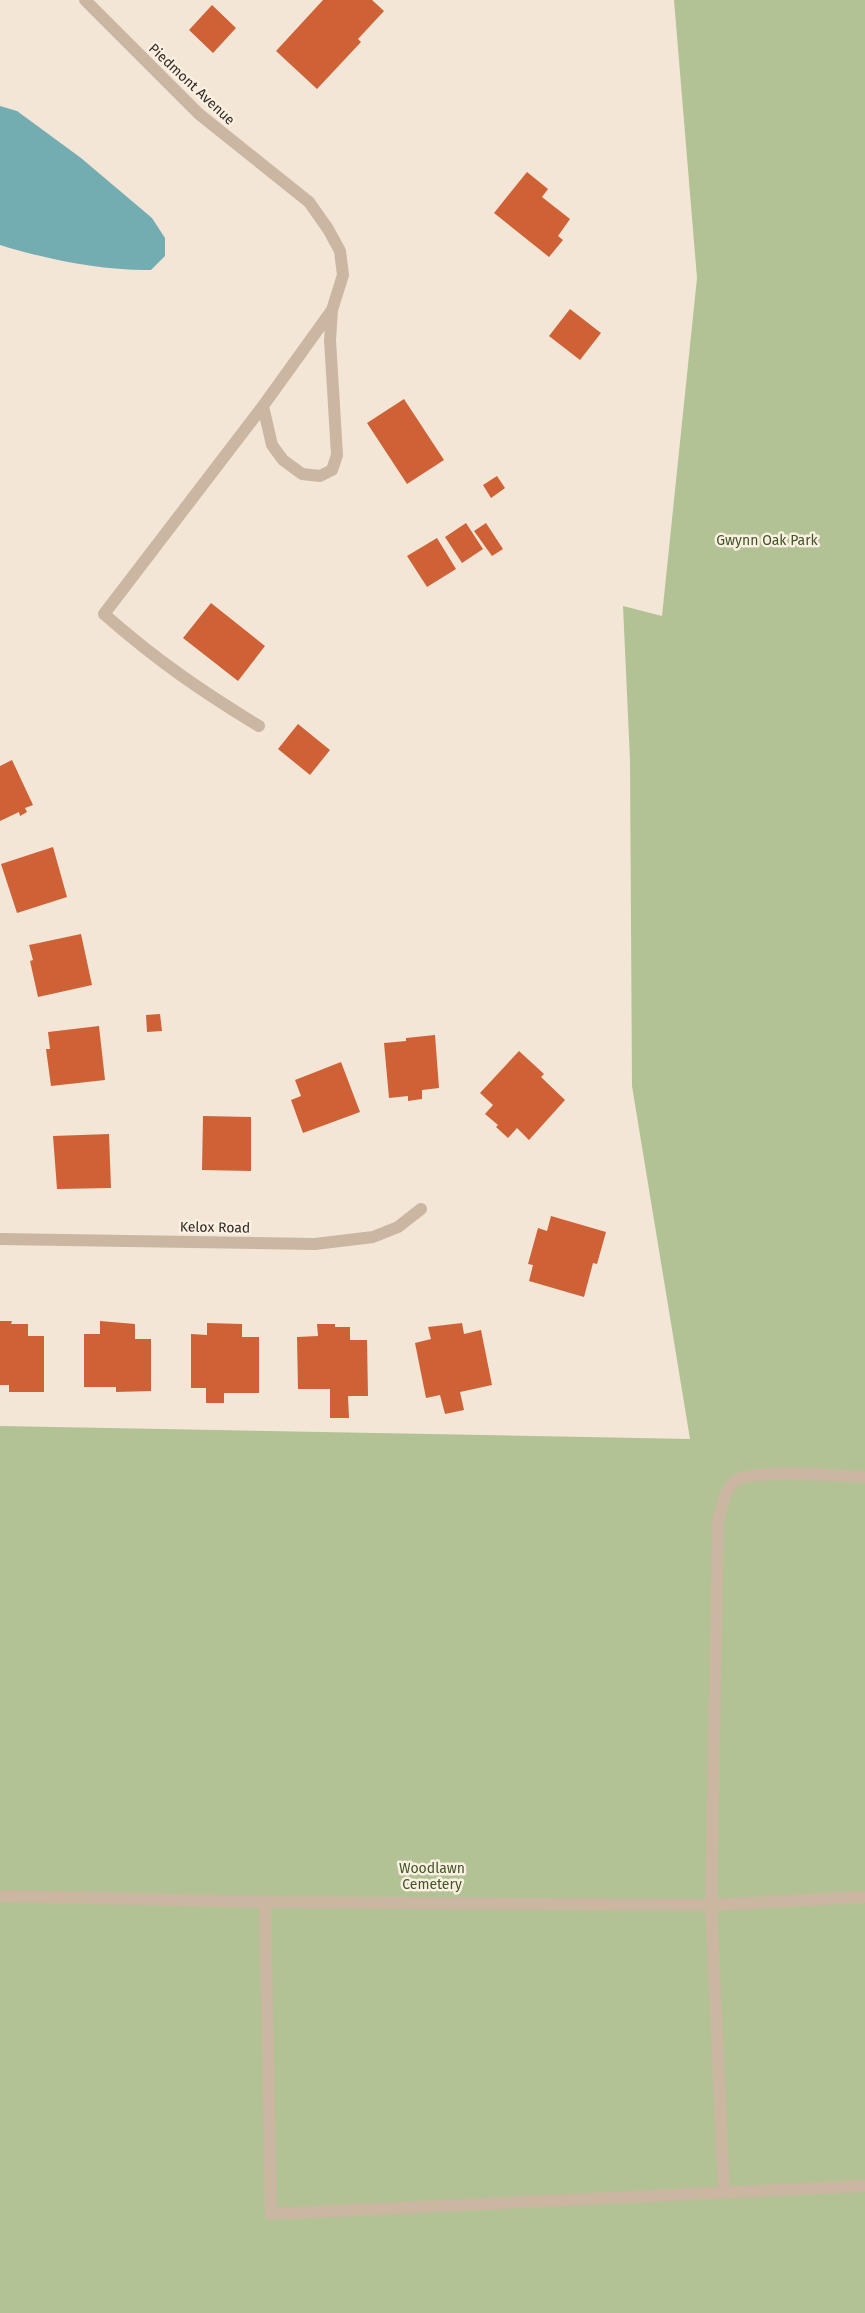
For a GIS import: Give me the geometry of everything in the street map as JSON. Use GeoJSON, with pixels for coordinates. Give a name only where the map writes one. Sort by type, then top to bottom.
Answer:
{"type":"FeatureCollection","features":[{"type":"Feature","properties":{"kind":"street","name":"Piedmont Avenue"},"geometry":{"type":"LineString","coordinates":[[85,0],[199,114],[309,202],[328,229],[340,251],[342,275],[332,310]]}},
{"type":"Feature","properties":{"kind":"street"},"geometry":{"type":"LineString","coordinates":[[264,406],[272,445],[283,460],[302,474],[320,476],[332,470],[337,455],[330,340],[332,310]]}},
{"type":"Feature","properties":{"kind":"street"},"geometry":{"type":"LineString","coordinates":[[259,726],[190,683],[143,649],[104,614],[264,406],[332,310]]}},
{"type":"Feature","properties":{"kind":"street","name":"Kelox Road"},"geometry":{"type":"LineString","coordinates":[[0,1239],[315,1244],[373,1237],[398,1227],[421,1209]]}},
{"type":"Feature","properties":{"kind":"street"},"geometry":{"type":"LineString","coordinates":[[724,2193],[711,1905],[718,1521],[726,1492],[736,1480],[757,1474],[865,1476]]}},
{"type":"Feature","properties":{"kind":"street"},"geometry":{"type":"LineString","coordinates":[[0,1896],[265,1902],[711,1905],[865,1897]]}},
{"type":"Feature","properties":{"kind":"street"},"geometry":{"type":"LineString","coordinates":[[265,1902],[271,2214],[865,2186]]}},
{"type":"Feature","properties":{"kind":"green space","name":"Woodlawn Cemetery"},"geometry":{"type":"Polygon","coordinates":[[[674,0],[865,0],[865,2313],[0,2313],[0,1426],[690,1439],[632,1086],[630,760],[623,606],[662,616],[697,278],[674,0]]]}},
{"type":"Feature","properties":{"kind":"water"},"geometry":{"type":"Polygon","coordinates":[[[0,106],[17,111],[81,158],[152,218],[165,238],[165,256],[151,270],[133,270],[75,263],[0,245],[0,106]]]}},
{"type":"Feature","properties":{"kind":"building"},"geometry":{"type":"Polygon","coordinates":[[[323,0],[372,0],[384,11],[358,39],[361,42],[317,89],[276,51],[323,0]]]}},
{"type":"Feature","properties":{"kind":"building"},"geometry":{"type":"Polygon","coordinates":[[[212,5],[236,28],[213,53],[189,30],[212,5]]]}},
{"type":"Feature","properties":{"kind":"building"},"geometry":{"type":"Polygon","coordinates":[[[527,172],[548,189],[542,197],[570,219],[558,236],[563,240],[549,257],[494,213],[527,172]]]}},
{"type":"Feature","properties":{"kind":"building"},"geometry":{"type":"Polygon","coordinates":[[[570,309],[601,333],[580,360],[549,336],[570,309]]]}},
{"type":"Feature","properties":{"kind":"building"},"geometry":{"type":"Polygon","coordinates":[[[404,399],[444,460],[407,484],[367,423],[404,399]]]}},
{"type":"Feature","properties":{"kind":"building"},"geometry":{"type":"Polygon","coordinates":[[[497,476],[505,488],[491,498],[483,485],[497,476]]]}},
{"type":"Feature","properties":{"kind":"building"},"geometry":{"type":"Polygon","coordinates":[[[466,523],[483,549],[462,563],[445,537],[466,523]]]}},
{"type":"Feature","properties":{"kind":"building"},"geometry":{"type":"Polygon","coordinates":[[[486,523],[503,549],[492,556],[474,531],[486,523]]]}},
{"type":"Feature","properties":{"kind":"building"},"geometry":{"type":"Polygon","coordinates":[[[437,538],[456,569],[427,587],[407,556],[437,538]]]}},
{"type":"Feature","properties":{"kind":"building"},"geometry":{"type":"Polygon","coordinates":[[[211,603],[265,646],[238,681],[183,638],[211,603]]]}},
{"type":"Feature","properties":{"kind":"building"},"geometry":{"type":"Polygon","coordinates":[[[298,724],[330,750],[310,775],[278,749],[298,724]]]}},
{"type":"Feature","properties":{"kind":"building"},"geometry":{"type":"Polygon","coordinates":[[[12,760],[33,805],[25,808],[27,812],[20,816],[19,812],[0,821],[0,766],[12,760]]]}},
{"type":"Feature","properties":{"kind":"building"},"geometry":{"type":"Polygon","coordinates":[[[53,847],[67,897],[17,913],[1,864],[53,847]]]}},
{"type":"Feature","properties":{"kind":"building"},"geometry":{"type":"Polygon","coordinates":[[[81,934],[92,985],[38,997],[30,961],[33,960],[29,945],[81,934]]]}},
{"type":"Feature","properties":{"kind":"building"},"geometry":{"type":"Polygon","coordinates":[[[160,1014],[162,1031],[147,1032],[146,1015],[160,1014]]]}},
{"type":"Feature","properties":{"kind":"building"},"geometry":{"type":"Polygon","coordinates":[[[99,1026],[105,1080],[51,1086],[46,1049],[50,1049],[48,1032],[99,1026]]]}},
{"type":"Feature","properties":{"kind":"building"},"geometry":{"type":"Polygon","coordinates":[[[435,1035],[439,1088],[422,1090],[422,1099],[408,1101],[408,1096],[389,1098],[384,1043],[406,1041],[406,1038],[435,1035]]]}},
{"type":"Feature","properties":{"kind":"building"},"geometry":{"type":"Polygon","coordinates":[[[519,1051],[544,1074],[541,1077],[565,1100],[529,1140],[517,1128],[508,1138],[496,1127],[498,1125],[485,1114],[493,1105],[480,1093],[519,1051]]]}},
{"type":"Feature","properties":{"kind":"building"},"geometry":{"type":"Polygon","coordinates":[[[341,1062],[360,1112],[303,1133],[291,1100],[301,1096],[295,1080],[341,1062]]]}},
{"type":"Feature","properties":{"kind":"building"},"geometry":{"type":"Polygon","coordinates":[[[203,1116],[251,1117],[251,1171],[202,1170],[203,1116]]]}},
{"type":"Feature","properties":{"kind":"building"},"geometry":{"type":"Polygon","coordinates":[[[109,1134],[111,1188],[57,1189],[53,1136],[109,1134]]]}},
{"type":"Feature","properties":{"kind":"building"},"geometry":{"type":"Polygon","coordinates":[[[551,1216],[606,1232],[597,1264],[593,1263],[584,1297],[529,1281],[533,1265],[528,1264],[538,1228],[547,1231],[551,1216]]]}},
{"type":"Feature","properties":{"kind":"building"},"geometry":{"type":"Polygon","coordinates":[[[0,1321],[12,1321],[11,1324],[28,1324],[28,1336],[44,1336],[44,1392],[9,1392],[9,1385],[0,1385],[0,1321]]]}},
{"type":"Feature","properties":{"kind":"building"},"geometry":{"type":"Polygon","coordinates":[[[100,1321],[135,1324],[135,1339],[151,1339],[151,1391],[116,1392],[116,1387],[84,1387],[84,1334],[100,1334],[100,1321]]]}},
{"type":"Feature","properties":{"kind":"building"},"geometry":{"type":"Polygon","coordinates":[[[207,1323],[242,1324],[242,1337],[259,1337],[259,1393],[224,1393],[224,1403],[206,1403],[206,1388],[191,1388],[191,1334],[207,1335],[207,1323]]]}},
{"type":"Feature","properties":{"kind":"building"},"geometry":{"type":"Polygon","coordinates":[[[462,1323],[464,1334],[481,1330],[492,1385],[460,1392],[464,1410],[445,1414],[440,1395],[426,1398],[415,1343],[431,1339],[428,1327],[462,1323]]]}},
{"type":"Feature","properties":{"kind":"building"},"geometry":{"type":"Polygon","coordinates":[[[317,1324],[335,1324],[335,1327],[350,1327],[350,1340],[367,1340],[368,1396],[348,1396],[349,1418],[330,1418],[330,1389],[298,1389],[297,1337],[318,1336],[317,1324]]]}},
{"type":"Feature","properties":{"kind":"park label","name":"Gwynn Oak Park"},"geometry":{"type":"Point","coordinates":[767,540]}}]}
